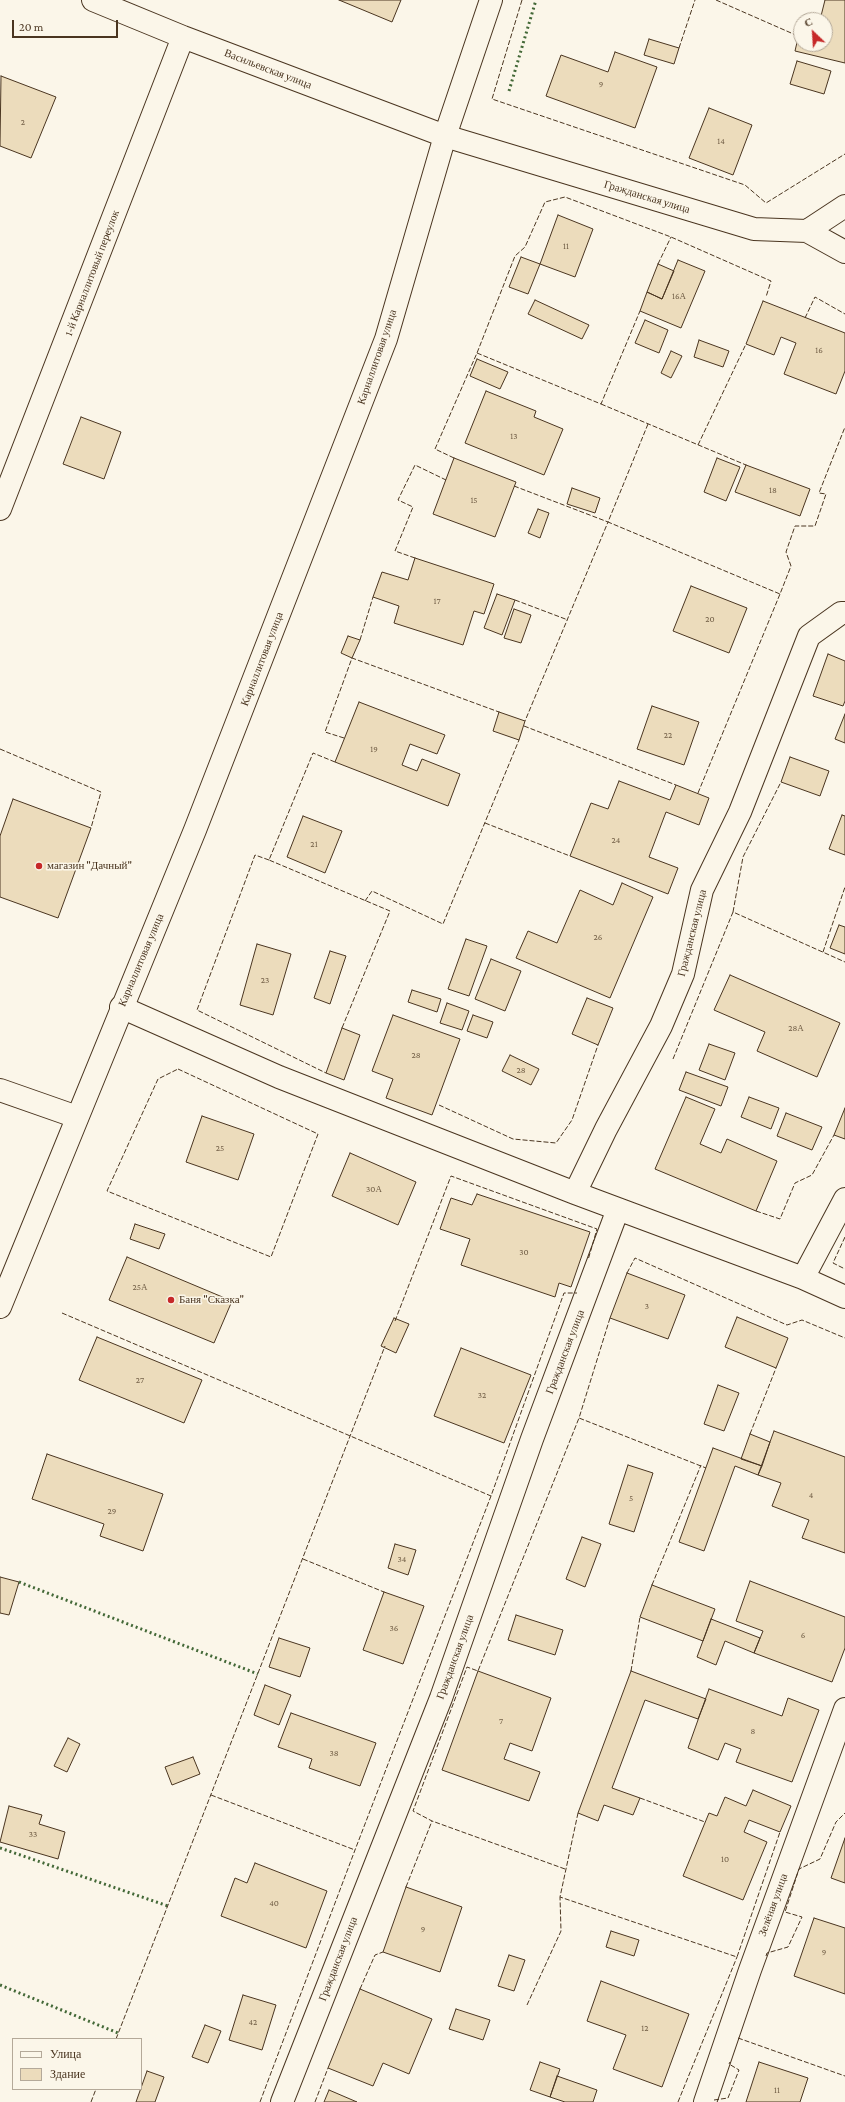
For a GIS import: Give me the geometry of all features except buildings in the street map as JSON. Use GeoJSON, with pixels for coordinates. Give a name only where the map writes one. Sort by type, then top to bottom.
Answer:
{"type":"FeatureCollection","features":[{"type":"Feature","properties":{"kind":"street","name":"Васильевская улица"},"geometry":{"type":"LineString","coordinates":[[93,0],[183,37],[445,136]]}},
{"type":"Feature","properties":{"kind":"street","name":"Карналлитовая улица"},"geometry":{"type":"LineString","coordinates":[[0,1307],[121,1007],[201,816],[386,339],[445,136],[491,0]]}},
{"type":"Feature","properties":{"kind":"street","name":"1-й Карналлитовый переулок"},"geometry":{"type":"LineString","coordinates":[[0,509],[183,37]]}},
{"type":"Feature","properties":{"kind":"street","name":"Гражданская улица"},"geometry":{"type":"LineString","coordinates":[[445,136],[754,229],[807,231]]}},
{"type":"Feature","properties":{"kind":"street"},"geometry":{"type":"LineString","coordinates":[[845,206],[807,231],[845,252]]}},
{"type":"Feature","properties":{"kind":"street","name":"Гражданская улица"},"geometry":{"type":"LineString","coordinates":[[575,1193],[606,1128],[661,1026],[683,974],[702,890],[740,812],[809,636],[843,613]]}},
{"type":"Feature","properties":{"kind":"street"},"geometry":{"type":"LineString","coordinates":[[121,1007],[279,1077],[575,1193],[803,1278],[845,1297]]}},
{"type":"Feature","properties":{"kind":"street"},"geometry":{"type":"LineString","coordinates":[[0,1090],[77,1117]]}},
{"type":"Feature","properties":{"kind":"street"},"geometry":{"type":"LineString","coordinates":[[803,1278],[845,1199]]}},
{"type":"Feature","properties":{"kind":"street","name":"Гражданская улица"},"geometry":{"type":"LineString","coordinates":[[282,2102],[441,1698],[532,1439],[618,1209]]}},
{"type":"Feature","properties":{"kind":"street","name":"Зелёная улица"},"geometry":{"type":"LineString","coordinates":[[705,2102],[750,1970],[845,1709]]}},
{"type":"Feature","properties":{"kind":"hedge"},"geometry":{"type":"LineString","coordinates":[[509,91],[536,0]]}},
{"type":"Feature","properties":{"kind":"hedge"},"geometry":{"type":"LineString","coordinates":[[19,1582],[258,1674]]}},
{"type":"Feature","properties":{"kind":"hedge"},"geometry":{"type":"LineString","coordinates":[[0,1848],[168,1906]]}},
{"type":"Feature","properties":{"kind":"hedge"},"geometry":{"type":"LineString","coordinates":[[0,1985],[118,2033]]}},
{"type":"Feature","properties":{"kind":"fence"},"geometry":{"type":"LineString","coordinates":[[522,0],[492,99],[745,185],[766,203],[845,154]]}},
{"type":"Feature","properties":{"kind":"fence"},"geometry":{"type":"LineString","coordinates":[[679,48],[695,0]]}},
{"type":"Feature","properties":{"kind":"fence"},"geometry":{"type":"LineString","coordinates":[[716,0],[793,34]]}},
{"type":"Feature","properties":{"kind":"fence"},"geometry":{"type":"LineString","coordinates":[[454,458],[435,449],[477,353],[515,256],[525,247],[545,202],[565,197],[671,237],[771,281],[766,297]]}},
{"type":"Feature","properties":{"kind":"fence"},"geometry":{"type":"LineString","coordinates":[[658,264],[671,237]]}},
{"type":"Feature","properties":{"kind":"fence"},"geometry":{"type":"LineString","coordinates":[[805,318],[815,297],[845,314]]}},
{"type":"Feature","properties":{"kind":"fence"},"geometry":{"type":"LineString","coordinates":[[477,353],[601,404],[640,311]]}},
{"type":"Feature","properties":{"kind":"fence"},"geometry":{"type":"LineString","coordinates":[[698,445],[746,344]]}},
{"type":"Feature","properties":{"kind":"fence"},"geometry":{"type":"LineString","coordinates":[[601,404],[746,465]]}},
{"type":"Feature","properties":{"kind":"fence"},"geometry":{"type":"LineString","coordinates":[[648,424],[608,522],[780,594],[791,566],[786,552],[795,526],[815,526],[826,494],[819,493],[845,427]]}},
{"type":"Feature","properties":{"kind":"fence"},"geometry":{"type":"LineString","coordinates":[[415,558],[395,551],[413,507],[398,500],[415,465],[446,480]]}},
{"type":"Feature","properties":{"kind":"fence"},"geometry":{"type":"LineString","coordinates":[[514,486],[608,522],[525,721]]}},
{"type":"Feature","properties":{"kind":"fence"},"geometry":{"type":"LineString","coordinates":[[698,793],[780,594]]}},
{"type":"Feature","properties":{"kind":"fence"},"geometry":{"type":"LineString","coordinates":[[360,640],[373,597]]}},
{"type":"Feature","properties":{"kind":"fence"},"geometry":{"type":"LineString","coordinates":[[515,600],[568,620]]}},
{"type":"Feature","properties":{"kind":"fence"},"geometry":{"type":"LineString","coordinates":[[344,738],[325,732],[352,658],[499,712]]}},
{"type":"Feature","properties":{"kind":"fence"},"geometry":{"type":"LineString","coordinates":[[524,726],[676,785]]}},
{"type":"Feature","properties":{"kind":"fence"},"geometry":{"type":"LineString","coordinates":[[365,901],[372,891],[443,924],[519,740]]}},
{"type":"Feature","properties":{"kind":"fence"},"geometry":{"type":"LineString","coordinates":[[0,749],[101,792],[91,828]]}},
{"type":"Feature","properties":{"kind":"fence"},"geometry":{"type":"LineString","coordinates":[[335,762],[313,753],[269,860],[390,911],[342,1028]]}},
{"type":"Feature","properties":{"kind":"fence"},"geometry":{"type":"LineString","coordinates":[[733,912],[743,857],[781,782]]}},
{"type":"Feature","properties":{"kind":"fence"},"geometry":{"type":"LineString","coordinates":[[485,823],[570,856]]}},
{"type":"Feature","properties":{"kind":"fence"},"geometry":{"type":"LineString","coordinates":[[269,860],[255,855],[197,1010],[326,1073]]}},
{"type":"Feature","properties":{"kind":"fence"},"geometry":{"type":"LineString","coordinates":[[823,952],[845,887]]}},
{"type":"Feature","properties":{"kind":"fence"},"geometry":{"type":"LineString","coordinates":[[673,1059],[733,912],[845,962]]}},
{"type":"Feature","properties":{"kind":"fence"},"geometry":{"type":"LineString","coordinates":[[439,1105],[513,1139],[556,1143],[572,1120],[598,1045]]}},
{"type":"Feature","properties":{"kind":"fence"},"geometry":{"type":"LineString","coordinates":[[178,1069],[318,1134],[271,1257],[107,1191],[158,1079],[178,1069]]}},
{"type":"Feature","properties":{"kind":"fence"},"geometry":{"type":"LineString","coordinates":[[756,1211],[780,1219],[795,1183],[812,1175],[834,1135]]}},
{"type":"Feature","properties":{"kind":"fence"},"geometry":{"type":"LineString","coordinates":[[395,1321],[451,1176],[597,1229],[588,1260]]}},
{"type":"Feature","properties":{"kind":"fence"},"geometry":{"type":"LineString","coordinates":[[845,1237],[833,1263],[845,1269]]}},
{"type":"Feature","properties":{"kind":"fence"},"geometry":{"type":"LineString","coordinates":[[627,1273],[635,1258],[787,1325],[802,1320],[845,1338]]}},
{"type":"Feature","properties":{"kind":"fence"},"geometry":{"type":"LineString","coordinates":[[260,2102],[491,1496],[564,1293],[577,1293]]}},
{"type":"Feature","properties":{"kind":"fence"},"geometry":{"type":"LineString","coordinates":[[62,1313],[491,1496]]}},
{"type":"Feature","properties":{"kind":"fence"},"geometry":{"type":"LineString","coordinates":[[610,1318],[579,1418],[706,1468]]}},
{"type":"Feature","properties":{"kind":"fence"},"geometry":{"type":"LineString","coordinates":[[116,2038],[385,1346]]}},
{"type":"Feature","properties":{"kind":"fence"},"geometry":{"type":"LineString","coordinates":[[750,1434],[776,1368]]}},
{"type":"Feature","properties":{"kind":"fence"},"geometry":{"type":"LineString","coordinates":[[565,1869],[432,1821],[413,1811],[467,1667],[478,1671],[579,1418]]}},
{"type":"Feature","properties":{"kind":"fence"},"geometry":{"type":"LineString","coordinates":[[652,1585],[701,1465]]}},
{"type":"Feature","properties":{"kind":"fence"},"geometry":{"type":"LineString","coordinates":[[303,1559],[384,1592]]}},
{"type":"Feature","properties":{"kind":"fence"},"geometry":{"type":"LineString","coordinates":[[631,1671],[640,1617]]}},
{"type":"Feature","properties":{"kind":"fence"},"geometry":{"type":"LineString","coordinates":[[211,1795],[355,1850]]}},
{"type":"Feature","properties":{"kind":"fence"},"geometry":{"type":"LineString","coordinates":[[640,1798],[705,1822]]}},
{"type":"Feature","properties":{"kind":"fence"},"geometry":{"type":"LineString","coordinates":[[578,1813],[560,1897],[737,1957],[780,1832]]}},
{"type":"Feature","properties":{"kind":"fence"},"geometry":{"type":"LineString","coordinates":[[766,1956],[767,1953],[788,1947],[802,1917],[785,1912],[799,1869],[820,1859],[836,1822],[845,1813]]}},
{"type":"Feature","properties":{"kind":"fence"},"geometry":{"type":"LineString","coordinates":[[406,1887],[432,1821]]}},
{"type":"Feature","properties":{"kind":"fence"},"geometry":{"type":"LineString","coordinates":[[527,2005],[561,1931],[560,1897]]}},
{"type":"Feature","properties":{"kind":"fence"},"geometry":{"type":"LineString","coordinates":[[360,1989],[375,1955],[383,1952]]}},
{"type":"Feature","properties":{"kind":"fence"},"geometry":{"type":"LineString","coordinates":[[678,2102],[737,1957]]}},
{"type":"Feature","properties":{"kind":"fence"},"geometry":{"type":"LineString","coordinates":[[738,2038],[845,2076]]}},
{"type":"Feature","properties":{"kind":"fence"},"geometry":{"type":"LineString","coordinates":[[714,2100],[728,2098],[739,2070],[729,2064],[730,2062]]}},
{"type":"Feature","properties":{"kind":"fence"},"geometry":{"type":"LineString","coordinates":[[315,2102],[328,2068]]}},
{"type":"Feature","properties":{"kind":"fence"},"geometry":{"type":"LineString","coordinates":[[91,2102],[96,2090]]}},
{"type":"Feature","properties":{"kind":"place","name":"магазин \"Дачный\""},"geometry":{"type":"Point","coordinates":[39,866]}},
{"type":"Feature","properties":{"kind":"place","name":"Баня \"Сказка\""},"geometry":{"type":"Point","coordinates":[171,1300]}}]}
